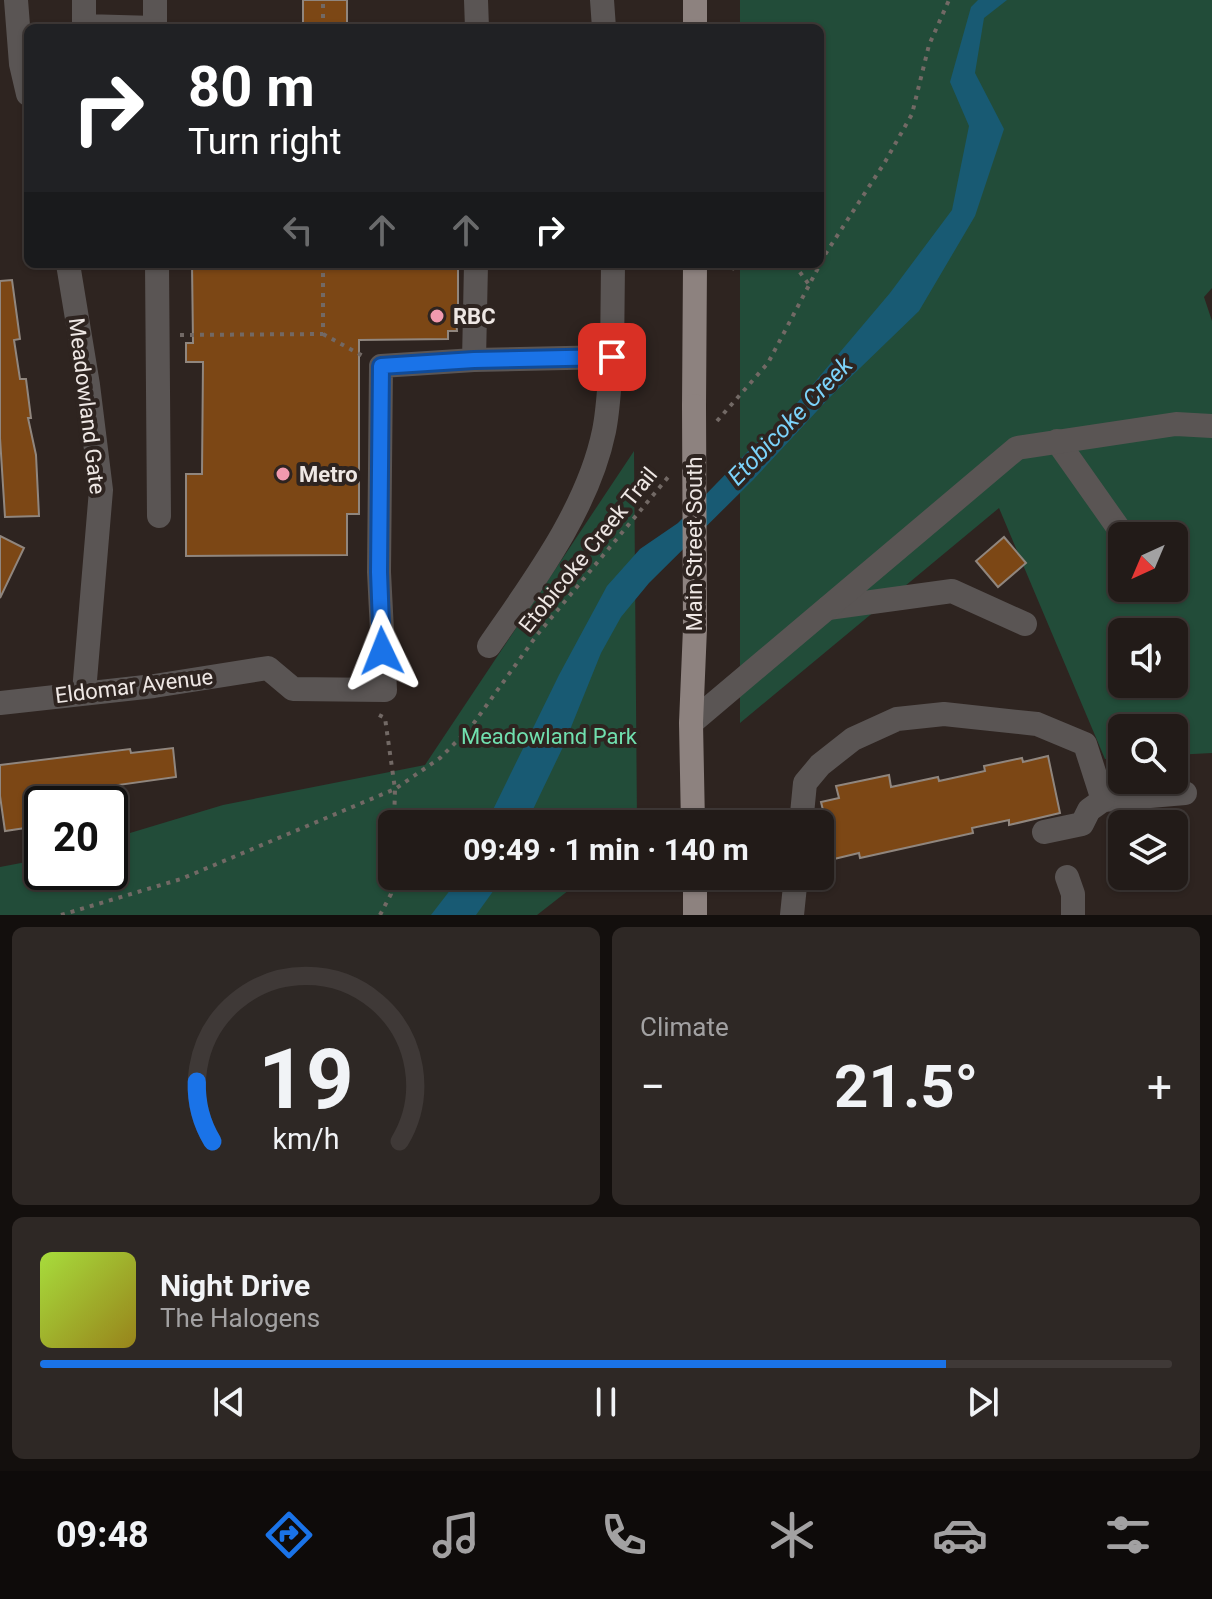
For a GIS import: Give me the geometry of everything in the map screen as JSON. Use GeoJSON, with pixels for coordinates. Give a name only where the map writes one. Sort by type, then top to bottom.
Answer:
{"type":"FeatureCollection","features":[{"type":"Feature","properties":{"kind":"main road"},"geometry":{"type":"LineString","coordinates":[[695,0],[695,24]]}},
{"type":"Feature","properties":{"kind":"main road","name":"Main Street South"},"geometry":{"type":"LineString","coordinates":[[693,810],[695,268]]}},
{"type":"Feature","properties":{"kind":"main road"},"geometry":{"type":"LineString","coordinates":[[695,890],[695,915]]}},
{"type":"Feature","properties":{"kind":"street"},"geometry":{"type":"LineString","coordinates":[[16,0],[24,77]]}},
{"type":"Feature","properties":{"kind":"street"},"geometry":{"type":"LineString","coordinates":[[84,0],[84,24]]}},
{"type":"Feature","properties":{"kind":"street"},"geometry":{"type":"LineString","coordinates":[[155,0],[155,24]]}},
{"type":"Feature","properties":{"kind":"street"},"geometry":{"type":"LineString","coordinates":[[476,0],[477,24]]}},
{"type":"Feature","properties":{"kind":"street"},"geometry":{"type":"LineString","coordinates":[[602,0],[604,24]]}},
{"type":"Feature","properties":{"kind":"street","name":"Meadowland Gate"},"geometry":{"type":"LineString","coordinates":[[69,268],[101,490],[84,692]]}},
{"type":"Feature","properties":{"kind":"street"},"geometry":{"type":"LineString","coordinates":[[474,360],[476,268]]}},
{"type":"Feature","properties":{"kind":"street"},"geometry":{"type":"LineString","coordinates":[[489,646],[538,575],[579,504],[604,432],[612,357],[613,268]]}},
{"type":"Feature","properties":{"kind":"street"},"geometry":{"type":"LineString","coordinates":[[157,276],[159,516]]}},
{"type":"Feature","properties":{"kind":"street"},"geometry":{"type":"LineString","coordinates":[[381,366],[612,357]]}},
{"type":"Feature","properties":{"kind":"street","name":"Eldomar Avenue"},"geometry":{"type":"LineString","coordinates":[[0,703],[154,686],[268,668],[293,689],[385,690],[379,572],[381,366]]}},
{"type":"Feature","properties":{"kind":"street"},"geometry":{"type":"LineString","coordinates":[[691,723],[1017,448],[1176,424],[1212,426]]}},
{"type":"Feature","properties":{"kind":"street"},"geometry":{"type":"LineString","coordinates":[[1057,441],[1114,522]]}},
{"type":"Feature","properties":{"kind":"street"},"geometry":{"type":"LineString","coordinates":[[828,608],[952,591],[1025,624]]}},
{"type":"Feature","properties":{"kind":"street"},"geometry":{"type":"LineString","coordinates":[[802,810],[805,783],[820,765],[853,739],[897,719],[944,714],[1037,724],[1085,744],[1103,800]]}},
{"type":"Feature","properties":{"kind":"street"},"geometry":{"type":"LineString","coordinates":[[1044,832],[1082,824],[1089,810],[1103,800],[1173,794]]}},
{"type":"Feature","properties":{"kind":"street"},"geometry":{"type":"LineString","coordinates":[[1067,877],[1073,894],[1073,915]]}},
{"type":"Feature","properties":{"kind":"street"},"geometry":{"type":"LineString","coordinates":[[792,915],[795,890]]}},
{"type":"Feature","properties":{"kind":"path"},"geometry":{"type":"LineString","coordinates":[[323,0],[323,24]]}},
{"type":"Feature","properties":{"kind":"path"},"geometry":{"type":"LineString","coordinates":[[824,257],[912,114],[929,45],[949,0]]}},
{"type":"Feature","properties":{"kind":"path"},"geometry":{"type":"LineString","coordinates":[[323,268],[323,334]]}},
{"type":"Feature","properties":{"kind":"path"},"geometry":{"type":"LineString","coordinates":[[797,268],[810,286]]}},
{"type":"Feature","properties":{"kind":"path"},"geometry":{"type":"LineString","coordinates":[[716,422],[768,363],[819,268]]}},
{"type":"Feature","properties":{"kind":"path"},"geometry":{"type":"LineString","coordinates":[[158,335],[323,334],[381,366]]}},
{"type":"Feature","properties":{"kind":"path","name":"Etobicoke Creek Trail"},"geometry":{"type":"LineString","coordinates":[[61,915],[181,879],[395,789],[440,758],[471,727],[537,635],[674,470]]}},
{"type":"Feature","properties":{"kind":"path"},"geometry":{"type":"LineString","coordinates":[[373,711],[385,718],[395,789],[394,810]]}},
{"type":"Feature","properties":{"kind":"path"},"geometry":{"type":"LineString","coordinates":[[380,915],[391,890]]}},
{"type":"Feature","properties":{"kind":"green space"},"geometry":{"type":"Polygon","coordinates":[[[740,0],[1212,0],[1212,288],[1204,297],[1212,321],[1212,753],[1188,754],[1188,714],[1108,714],[1108,759],[1105,759],[999,508],[740,723],[740,268],[824,268],[824,24],[740,24],[740,0]]]}},
{"type":"Feature","properties":{"kind":"green space","name":"Meadowland Park"},"geometry":{"type":"Polygon","coordinates":[[[634,451],[637,810],[378,810],[378,890],[569,890],[537,915],[0,915],[0,867],[24,862],[24,890],[128,890],[128,834],[223,805],[425,765],[634,451]]]}},
{"type":"Feature","properties":{"kind":"water","name":"Etobicoke Creek"},"geometry":{"type":"Polygon","coordinates":[[[978,0],[1007,0],[984,18],[975,73],[1004,129],[975,216],[919,311],[830,397],[753,480],[649,583],[621,617],[601,653],[563,747],[533,810],[493,810],[607,586],[640,549],[678,523],[754,445],[775,429],[890,293],[952,210],[969,126],[950,82],[971,7],[978,0]]]}},
{"type":"Feature","properties":{"kind":"water"},"geometry":{"type":"Polygon","coordinates":[[[450,890],[494,890],[476,915],[431,915],[450,890]]]}},
{"type":"Feature","properties":{"kind":"building"},"geometry":{"type":"Polygon","coordinates":[[[303,0],[347,0],[347,24],[303,24],[303,0]]]}},
{"type":"Feature","properties":{"kind":"building"},"geometry":{"type":"Polygon","coordinates":[[[192,268],[458,268],[457,331],[448,331],[448,339],[359,340],[359,514],[347,514],[347,555],[186,556],[186,474],[202,474],[203,362],[186,362],[186,343],[193,343],[192,268]]]}},
{"type":"Feature","properties":{"kind":"building"},"geometry":{"type":"Polygon","coordinates":[[[12,280],[20,339],[14,340],[20,379],[26,379],[31,418],[28,418],[36,455],[39,516],[5,517],[0,438],[0,281],[12,280]]]}},
{"type":"Feature","properties":{"kind":"building"},"geometry":{"type":"Polygon","coordinates":[[[0,536],[24,548],[0,598],[0,536]]]}},
{"type":"Feature","properties":{"kind":"building"},"geometry":{"type":"Polygon","coordinates":[[[1004,537],[1026,563],[998,587],[976,561],[1004,537]]]}},
{"type":"Feature","properties":{"kind":"building"},"geometry":{"type":"Polygon","coordinates":[[[173,748],[176,777],[111,786],[24,786],[24,828],[5,831],[0,765],[130,749],[131,753],[173,748]]]}},
{"type":"Feature","properties":{"kind":"building"},"geometry":{"type":"Polygon","coordinates":[[[1048,756],[1060,813],[1009,825],[1009,820],[972,828],[973,833],[860,858],[859,853],[834,859],[834,810],[823,810],[821,802],[839,798],[836,786],[889,775],[891,787],[938,777],[939,781],[985,771],[984,766],[1022,758],[1023,762],[1048,756]]]}},
{"type":"Feature","properties":{"kind":"place","name":"RBC"},"geometry":{"type":"Point","coordinates":[437,316]}},
{"type":"Feature","properties":{"kind":"place","name":"Metro"},"geometry":{"type":"Point","coordinates":[283,474]}},
{"type":"Feature","properties":{"kind":"route"},"geometry":{"type":"LineString","coordinates":[[382,651],[379,572],[381,366],[612,357]]}}]}
